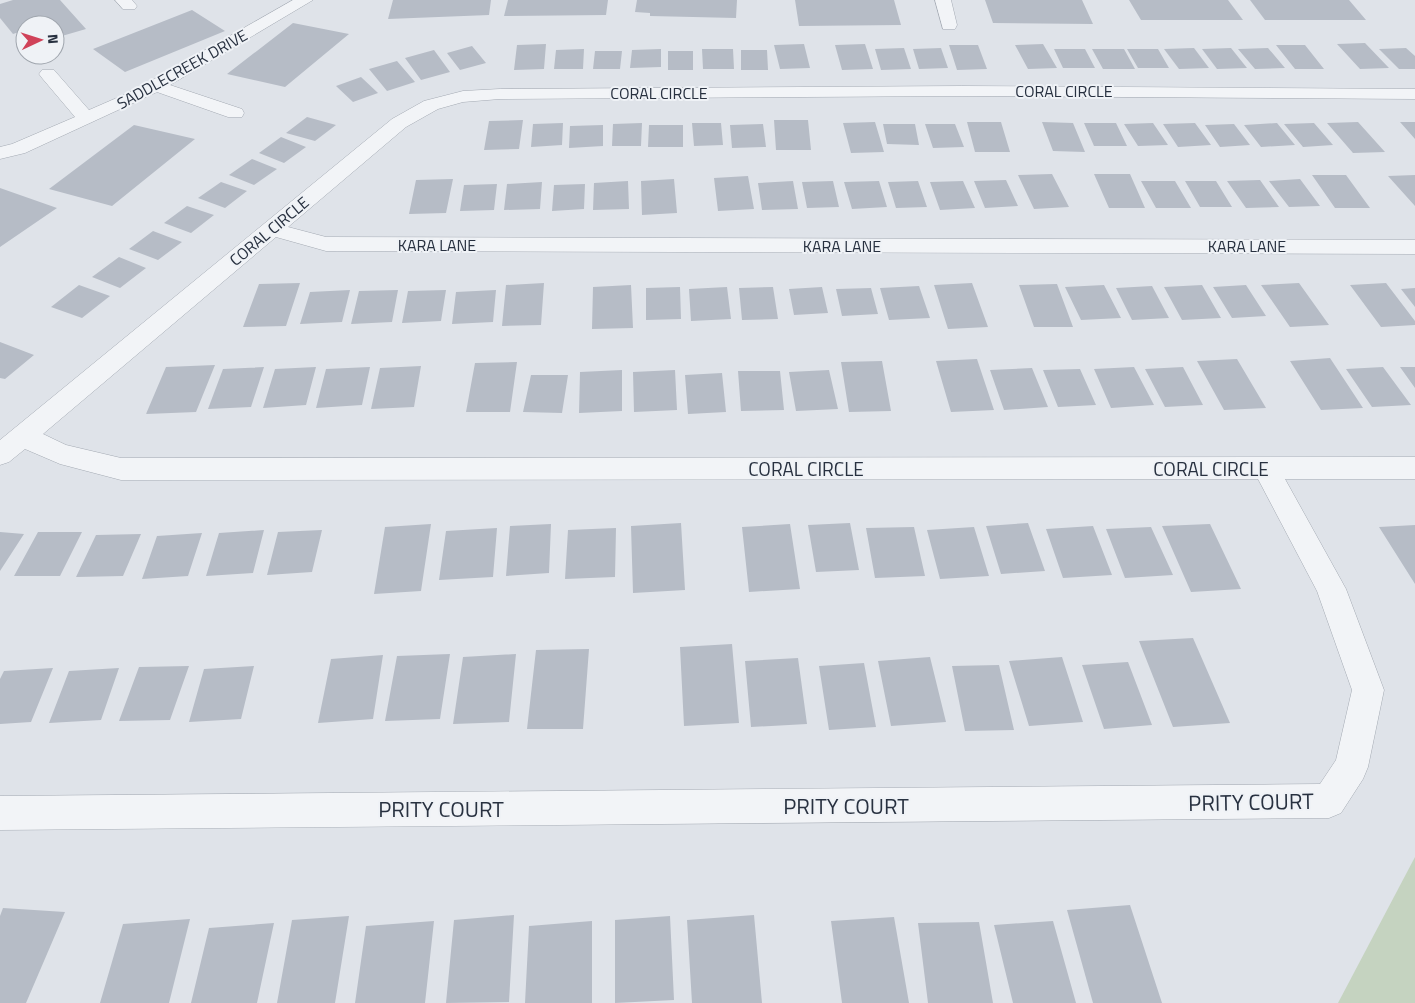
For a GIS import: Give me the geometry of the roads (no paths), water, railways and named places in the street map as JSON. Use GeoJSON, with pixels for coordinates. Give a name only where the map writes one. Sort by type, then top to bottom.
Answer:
{"type":"FeatureCollection","features":[{"type":"Feature","properties":{"kind":"street","name":"SADDLECREEK DRIVE"},"geometry":{"type":"LineString","coordinates":[[0,153],[18,149],[157,86],[305,0]]}},
{"type":"Feature","properties":{"kind":"street"},"geometry":{"type":"LineString","coordinates":[[943,0],[949,25]]}},
{"type":"Feature","properties":{"kind":"street"},"geometry":{"type":"LineString","coordinates":[[48,74],[87,118]]}},
{"type":"Feature","properties":{"kind":"street"},"geometry":{"type":"LineString","coordinates":[[157,86],[234,113]]}},
{"type":"Feature","properties":{"kind":"street","name":"CORAL CIRCLE"},"geometry":{"type":"LineString","coordinates":[[0,455],[399,123],[431,105],[463,97],[500,94],[962,91],[1415,94]]}},
{"type":"Feature","properties":{"kind":"street","name":"KARA LANE"},"geometry":{"type":"LineString","coordinates":[[271,230],[326,244],[1415,247]]}},
{"type":"Feature","properties":{"kind":"street","name":"CORAL CIRCLE"},"geometry":{"type":"LineString","coordinates":[[23,436],[60,454],[121,469],[1415,468]]}},
{"type":"Feature","properties":{"kind":"street","name":"PRITY COURT"},"geometry":{"type":"LineString","coordinates":[[0,813],[1329,800],[1351,767],[1368,690],[1332,589],[1266,468]]}}]}
